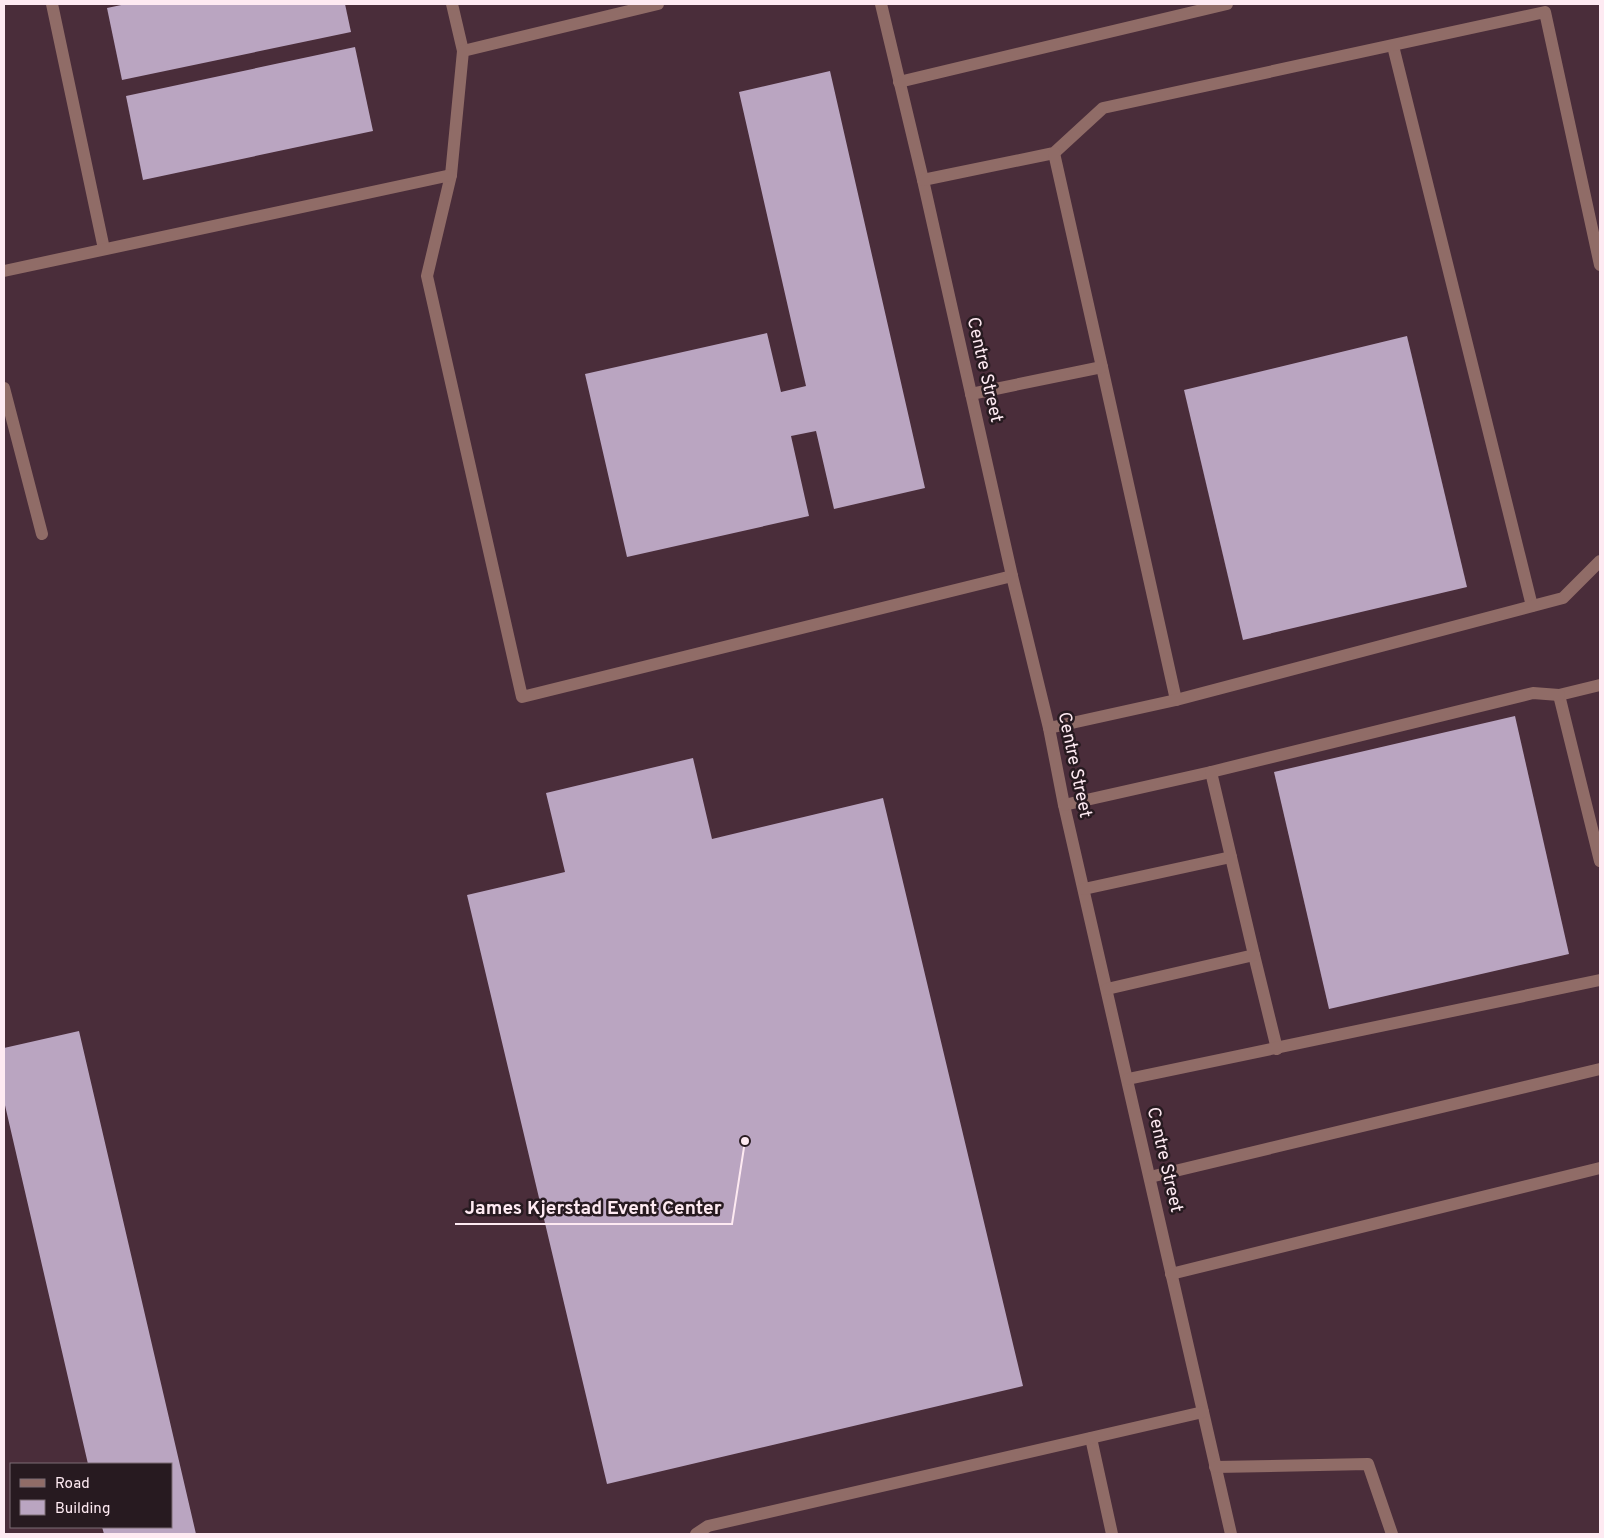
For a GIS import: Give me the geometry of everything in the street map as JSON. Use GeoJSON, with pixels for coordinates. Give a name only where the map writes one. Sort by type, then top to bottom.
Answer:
{"type":"FeatureCollection","features":[{"type":"Feature","properties":{"kind":"street"},"geometry":{"type":"LineString","coordinates":[[52,4],[104,249]]}},
{"type":"Feature","properties":{"kind":"street"},"geometry":{"type":"LineString","coordinates":[[452,4],[463,51],[451,175],[427,276],[522,697],[1012,576]]}},
{"type":"Feature","properties":{"kind":"street"},"geometry":{"type":"LineString","coordinates":[[463,51],[658,4]]}},
{"type":"Feature","properties":{"kind":"street","name":"Centre Street"},"geometry":{"type":"LineString","coordinates":[[881,4],[923,180],[1012,576],[1049,728],[1064,805],[1108,989],[1231,1534]]}},
{"type":"Feature","properties":{"kind":"street"},"geometry":{"type":"LineString","coordinates":[[899,82],[1226,4]]}},
{"type":"Feature","properties":{"kind":"street"},"geometry":{"type":"LineString","coordinates":[[923,180],[1054,153],[1104,108],[1545,12],[1600,265]]}},
{"type":"Feature","properties":{"kind":"street"},"geometry":{"type":"LineString","coordinates":[[1393,46],[1532,606]]}},
{"type":"Feature","properties":{"kind":"street"},"geometry":{"type":"LineString","coordinates":[[1054,153],[1176,700]]}},
{"type":"Feature","properties":{"kind":"street"},"geometry":{"type":"LineString","coordinates":[[4,271],[451,175]]}},
{"type":"Feature","properties":{"kind":"street"},"geometry":{"type":"LineString","coordinates":[[971,394],[1102,367]]}},
{"type":"Feature","properties":{"kind":"street"},"geometry":{"type":"LineString","coordinates":[[4,388],[42,534]]}},
{"type":"Feature","properties":{"kind":"street"},"geometry":{"type":"LineString","coordinates":[[1049,728],[1176,700],[1563,598],[1600,561]]}},
{"type":"Feature","properties":{"kind":"street"},"geometry":{"type":"LineString","coordinates":[[1064,805],[1211,772],[1533,693],[1559,695],[1600,685]]}},
{"type":"Feature","properties":{"kind":"street"},"geometry":{"type":"LineString","coordinates":[[1559,695],[1600,861]]}},
{"type":"Feature","properties":{"kind":"street"},"geometry":{"type":"LineString","coordinates":[[1211,772],[1277,1049]]}},
{"type":"Feature","properties":{"kind":"street"},"geometry":{"type":"LineString","coordinates":[[1084,889],[1231,857]]}},
{"type":"Feature","properties":{"kind":"street"},"geometry":{"type":"LineString","coordinates":[[1108,989],[1254,955]]}},
{"type":"Feature","properties":{"kind":"street"},"geometry":{"type":"LineString","coordinates":[[1128,1080],[1600,980]]}},
{"type":"Feature","properties":{"kind":"street"},"geometry":{"type":"LineString","coordinates":[[1150,1177],[1600,1070]]}},
{"type":"Feature","properties":{"kind":"street"},"geometry":{"type":"LineString","coordinates":[[1172,1274],[1600,1168]]}},
{"type":"Feature","properties":{"kind":"street"},"geometry":{"type":"LineString","coordinates":[[696,1534],[708,1526],[1203,1412]]}},
{"type":"Feature","properties":{"kind":"street"},"geometry":{"type":"LineString","coordinates":[[1091,1438],[1112,1534]]}},
{"type":"Feature","properties":{"kind":"street"},"geometry":{"type":"LineString","coordinates":[[1215,1467],[1368,1464],[1392,1534]]}},
{"type":"Feature","properties":{"kind":"building"},"geometry":{"type":"Polygon","coordinates":[[[126,4],[345,4],[351,32],[122,80],[107,8],[126,4]]]}},
{"type":"Feature","properties":{"kind":"building"},"geometry":{"type":"Polygon","coordinates":[[[355,47],[373,131],[143,180],[126,96],[355,47]]]}},
{"type":"Feature","properties":{"kind":"building"},"geometry":{"type":"Polygon","coordinates":[[[830,71],[925,488],[834,509],[816,431],[791,436],[809,516],[627,557],[585,374],[767,333],[781,392],[806,386],[739,92],[830,71]]]}},
{"type":"Feature","properties":{"kind":"building"},"geometry":{"type":"Polygon","coordinates":[[[1407,336],[1467,587],[1243,640],[1184,390],[1407,336]]]}},
{"type":"Feature","properties":{"kind":"building"},"geometry":{"type":"Polygon","coordinates":[[[1515,716],[1569,954],[1329,1009],[1274,772],[1515,716]]]}},
{"type":"Feature","properties":{"kind":"building"},"geometry":{"type":"Polygon","coordinates":[[[693,758],[712,839],[883,798],[1023,1386],[607,1484],[467,895],[565,872],[546,793],[693,758]]]}},
{"type":"Feature","properties":{"kind":"building"},"geometry":{"type":"Polygon","coordinates":[[[79,1031],[196,1534],[104,1534],[102,1528],[172,1528],[172,1463],[88,1463],[4,1101],[4,1048],[79,1031]]]}},
{"type":"Feature","properties":{"kind":"place","name":"James Kjerstad Event Center"},"geometry":{"type":"Point","coordinates":[745,1141]}}]}
